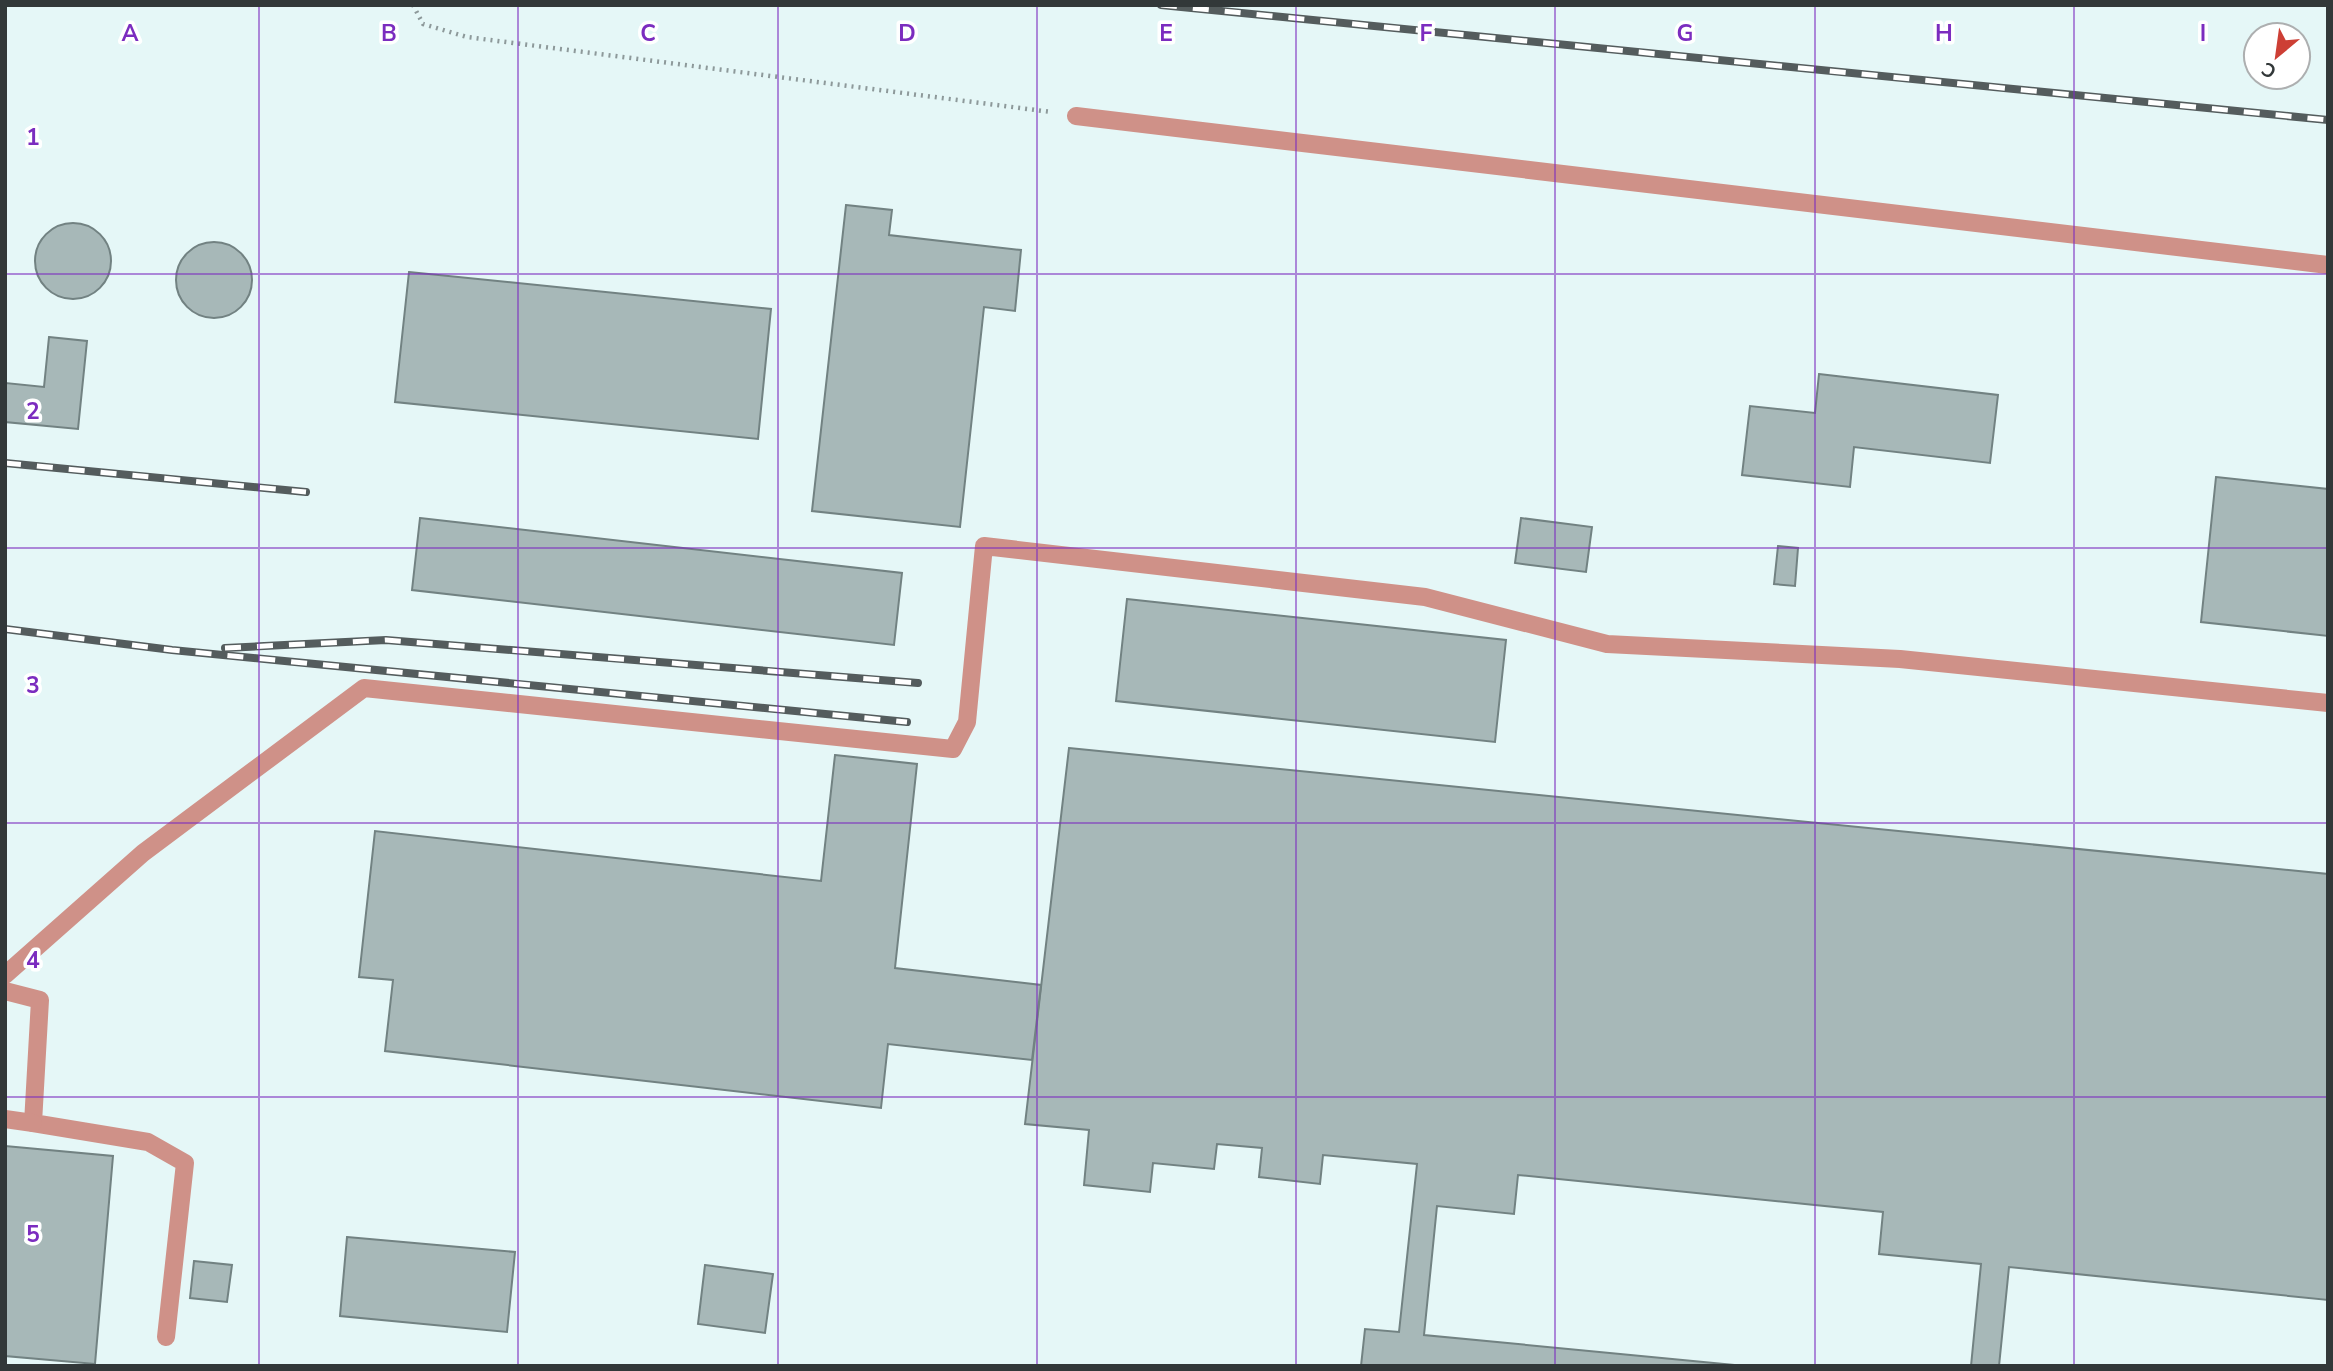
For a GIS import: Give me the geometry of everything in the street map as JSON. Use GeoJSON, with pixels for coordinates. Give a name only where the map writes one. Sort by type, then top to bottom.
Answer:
{"type":"FeatureCollection","features":[{"type":"Feature","properties":{"kind":"lane"},"geometry":{"type":"LineString","coordinates":[[1076,116],[2328,265]]}},
{"type":"Feature","properties":{"kind":"lane"},"geometry":{"type":"LineString","coordinates":[[5,975],[143,853],[364,688],[953,749],[967,722],[984,546],[1425,597],[1607,644],[1900,659],[2328,703]]}},
{"type":"Feature","properties":{"kind":"lane"},"geometry":{"type":"LineString","coordinates":[[5,991],[40,1000],[33,1124]]}},
{"type":"Feature","properties":{"kind":"lane"},"geometry":{"type":"LineString","coordinates":[[5,1119],[148,1142],[185,1163],[166,1337]]}},
{"type":"Feature","properties":{"kind":"path"},"geometry":{"type":"LineString","coordinates":[[413,5],[423,24],[467,37],[1076,116]]}},
{"type":"Feature","properties":{"kind":"building"},"geometry":{"type":"Polygon","coordinates":[[[846,205],[892,210],[889,235],[1021,250],[1015,311],[984,307],[960,527],[812,511],[846,205]]]}},
{"type":"Feature","properties":{"kind":"building"},"geometry":{"type":"Polygon","coordinates":[[[73,223],[88,226],[100,234],[108,246],[111,261],[108,276],[100,288],[88,296],[73,299],[58,296],[46,288],[38,276],[35,261],[38,246],[46,234],[58,226],[73,223]]]}},
{"type":"Feature","properties":{"kind":"building"},"geometry":{"type":"Polygon","coordinates":[[[214,242],[229,245],[241,253],[249,265],[252,280],[249,295],[241,307],[229,315],[214,318],[199,315],[187,307],[179,295],[176,280],[179,265],[187,253],[199,245],[214,242]]]}},
{"type":"Feature","properties":{"kind":"building"},"geometry":{"type":"Polygon","coordinates":[[[409,272],[771,309],[758,439],[395,402],[409,272]]]}},
{"type":"Feature","properties":{"kind":"building"},"geometry":{"type":"Polygon","coordinates":[[[49,337],[87,341],[78,429],[5,422],[6,383],[44,387],[49,337]]]}},
{"type":"Feature","properties":{"kind":"building"},"geometry":{"type":"Polygon","coordinates":[[[1819,374],[1998,395],[1990,463],[1854,447],[1850,487],[1742,475],[1750,406],[1815,413],[1819,374]]]}},
{"type":"Feature","properties":{"kind":"building"},"geometry":{"type":"Polygon","coordinates":[[[2216,477],[2328,489],[2328,636],[2201,622],[2216,477]]]}},
{"type":"Feature","properties":{"kind":"building"},"geometry":{"type":"Polygon","coordinates":[[[420,518],[902,573],[894,645],[412,590],[420,518]]]}},
{"type":"Feature","properties":{"kind":"building"},"geometry":{"type":"Polygon","coordinates":[[[1521,518],[1592,527],[1586,572],[1515,563],[1521,518]]]}},
{"type":"Feature","properties":{"kind":"building"},"geometry":{"type":"Polygon","coordinates":[[[1778,546],[1798,548],[1795,586],[1774,584],[1778,546]]]}},
{"type":"Feature","properties":{"kind":"building"},"geometry":{"type":"Polygon","coordinates":[[[1127,599],[1506,640],[1495,742],[1116,701],[1127,599]]]}},
{"type":"Feature","properties":{"kind":"building"},"geometry":{"type":"Polygon","coordinates":[[[1069,748],[2328,874],[2328,1300],[2009,1267],[1999,1366],[1971,1366],[1981,1264],[1879,1254],[1883,1212],[1518,1175],[1514,1214],[1437,1206],[1424,1335],[1745,1366],[1361,1366],[1365,1329],[1399,1332],[1417,1164],[1323,1155],[1320,1184],[1259,1177],[1262,1148],[1217,1144],[1214,1169],[1153,1163],[1150,1192],[1084,1185],[1089,1130],[1025,1124],[1069,748]]]}},
{"type":"Feature","properties":{"kind":"building"},"geometry":{"type":"Polygon","coordinates":[[[835,755],[917,764],[895,968],[1041,985],[1032,1060],[888,1044],[881,1108],[385,1051],[393,980],[359,977],[375,831],[821,881],[835,755]]]}},
{"type":"Feature","properties":{"kind":"building"},"geometry":{"type":"Polygon","coordinates":[[[5,1146],[113,1156],[95,1364],[5,1356],[5,1146]]]}},
{"type":"Feature","properties":{"kind":"building"},"geometry":{"type":"Polygon","coordinates":[[[347,1237],[515,1252],[507,1332],[340,1316],[347,1237]]]}},
{"type":"Feature","properties":{"kind":"building"},"geometry":{"type":"Polygon","coordinates":[[[194,1261],[232,1265],[227,1302],[190,1298],[194,1261]]]}},
{"type":"Feature","properties":{"kind":"building"},"geometry":{"type":"Polygon","coordinates":[[[705,1265],[773,1274],[765,1333],[698,1324],[705,1265]]]}},
{"type":"Feature","properties":{"kind":"railway"},"geometry":{"type":"LineString","coordinates":[[1161,5],[2328,120]]}},
{"type":"Feature","properties":{"kind":"railway"},"geometry":{"type":"LineString","coordinates":[[5,463],[306,492]]}},
{"type":"Feature","properties":{"kind":"railway"},"geometry":{"type":"LineString","coordinates":[[5,629],[172,650],[907,722]]}},
{"type":"Feature","properties":{"kind":"railway"},"geometry":{"type":"LineString","coordinates":[[225,648],[386,640],[918,683]]}}]}
